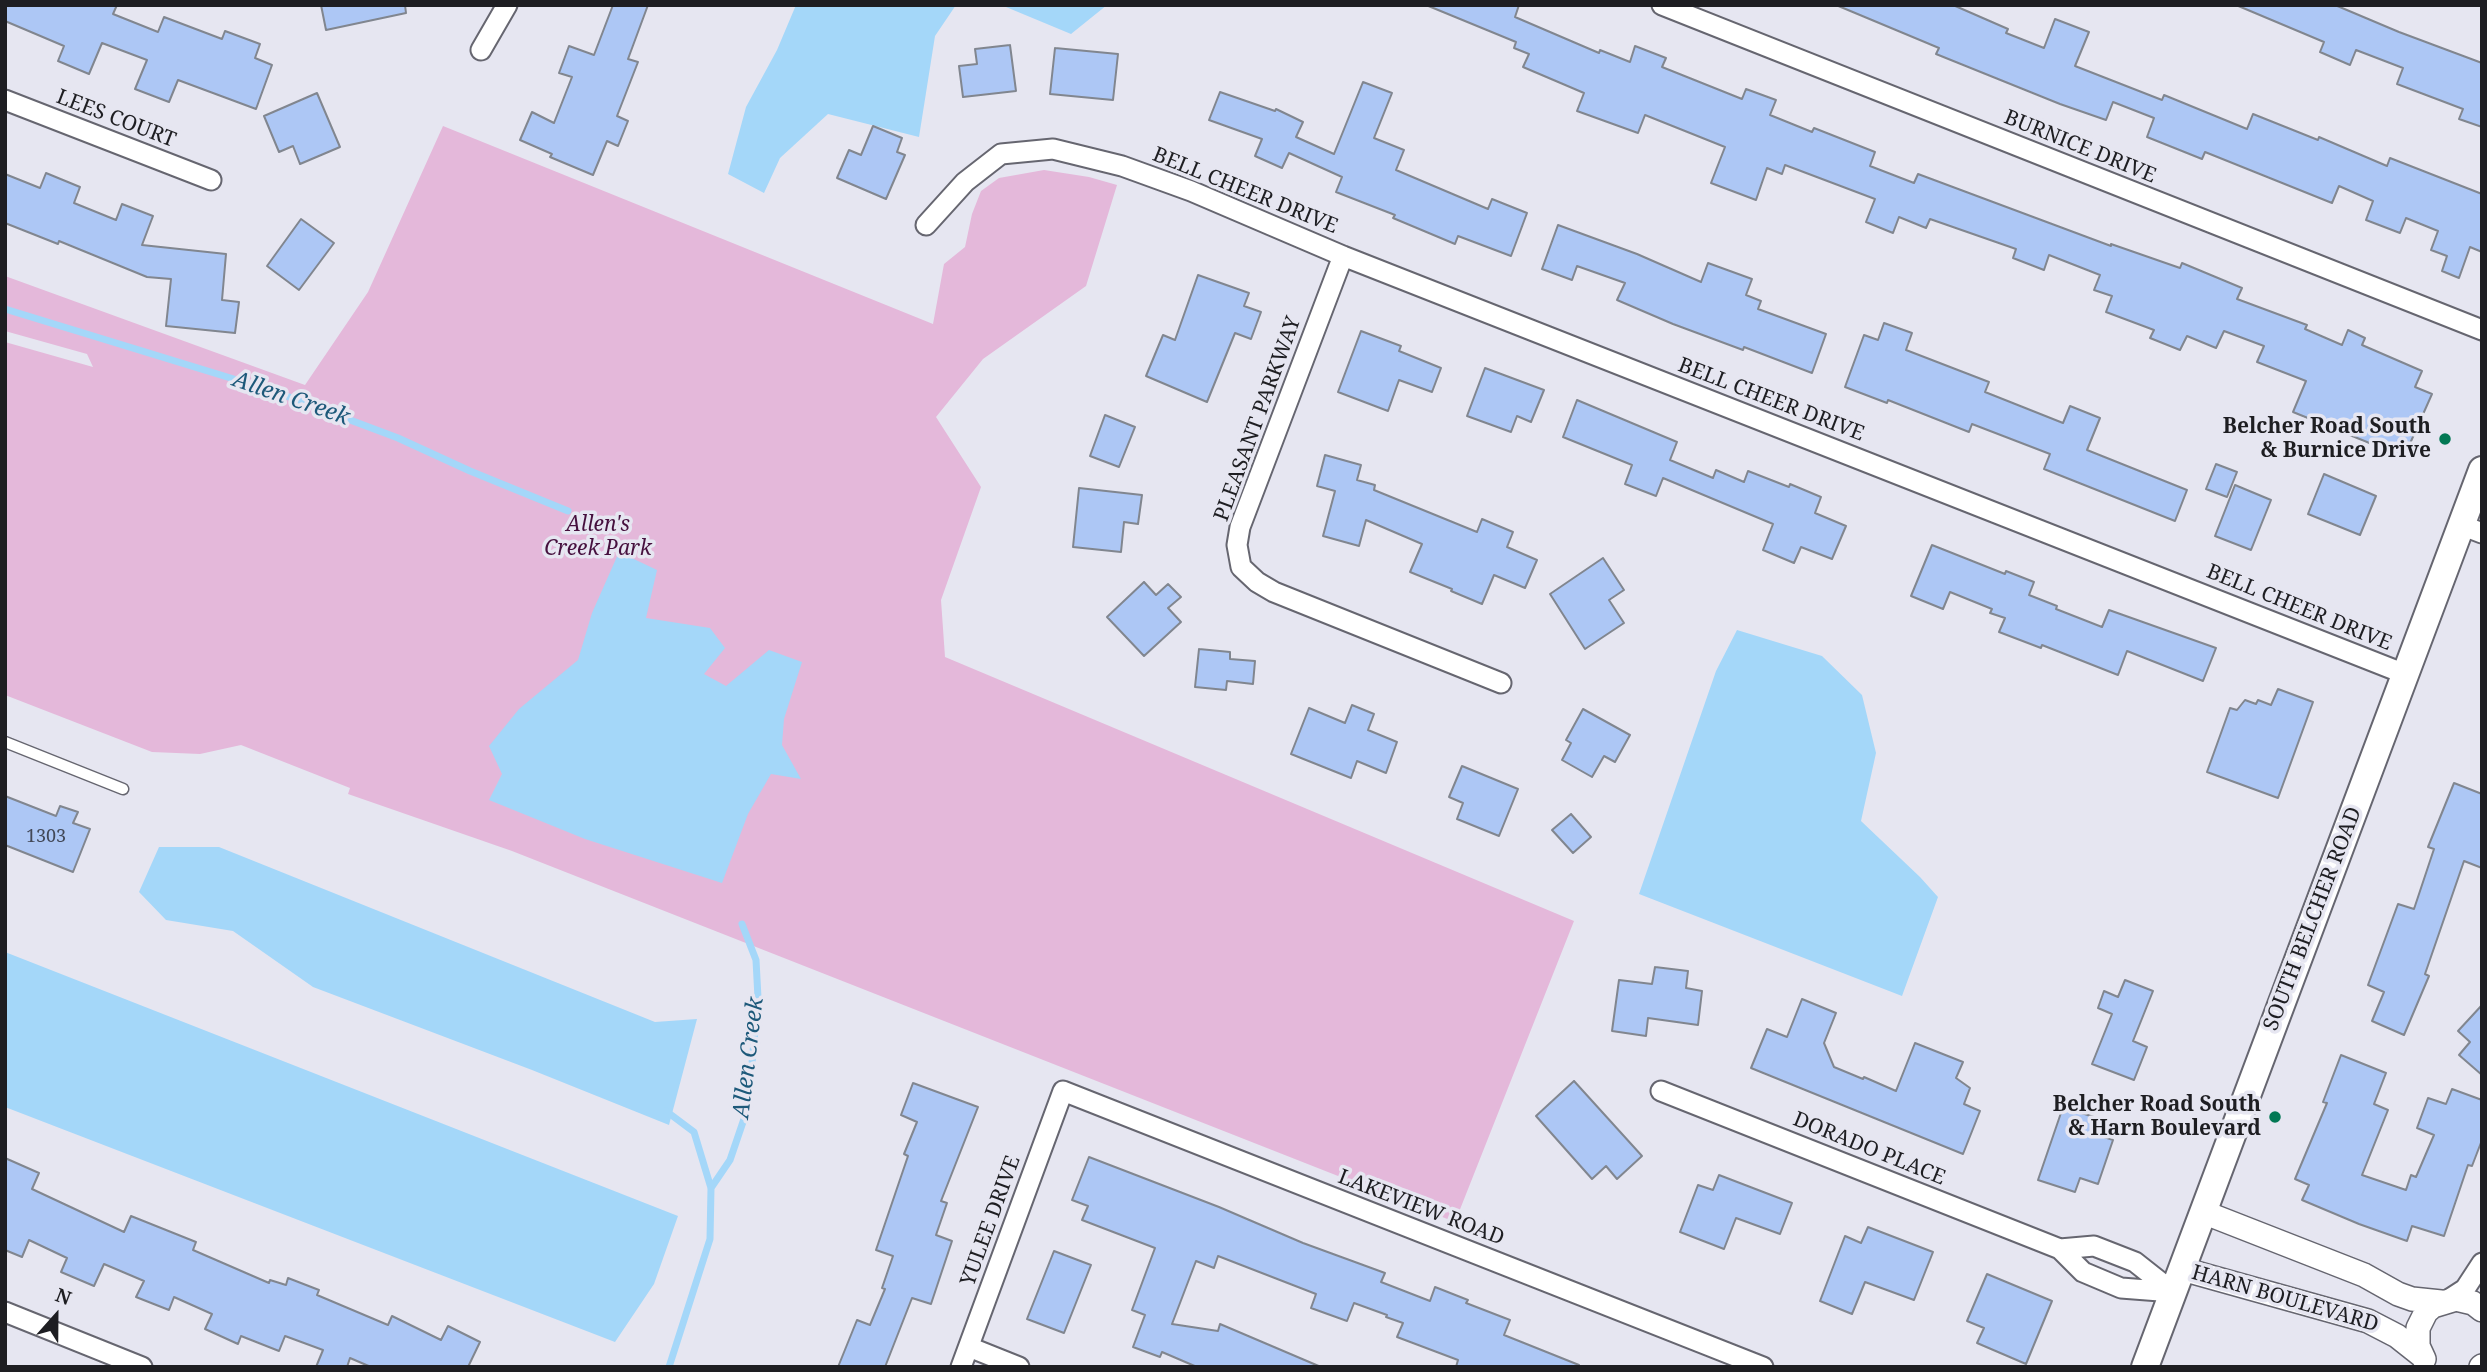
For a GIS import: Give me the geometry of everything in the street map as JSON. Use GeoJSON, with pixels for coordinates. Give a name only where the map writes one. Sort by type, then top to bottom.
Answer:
{"type":"FeatureCollection","features":[{"type":"Feature","properties":{"kind":"main road","name":"SOUTH BELCHER ROAD"},"geometry":{"type":"LineString","coordinates":[[2145,1367],[2405,674],[2471,529],[2479,488]]}},
{"type":"Feature","properties":{"kind":"street"},"geometry":{"type":"LineString","coordinates":[[481,50],[507,5]]}},
{"type":"Feature","properties":{"kind":"street","name":"BURNICE DRIVE"},"geometry":{"type":"LineString","coordinates":[[1662,5],[2482,330]]}},
{"type":"Feature","properties":{"kind":"street","name":"LEES COURT"},"geometry":{"type":"LineString","coordinates":[[5,100],[211,180]]}},
{"type":"Feature","properties":{"kind":"street","name":"BELL CHEER DRIVE"},"geometry":{"type":"LineString","coordinates":[[926,226],[965,183],[1001,154],[1053,149],[1122,166],[1191,191],[1343,256],[2405,674]]}},
{"type":"Feature","properties":{"kind":"street","name":"PLEASANT PARKWAY"},"geometry":{"type":"LineString","coordinates":[[1343,256],[1240,527],[1237,545],[1241,567],[1256,582],[1274,592],[1501,683]]}},
{"type":"Feature","properties":{"kind":"street","name":"YULEE DRIVE"},"geometry":{"type":"LineString","coordinates":[[961,1367],[1063,1091]]}},
{"type":"Feature","properties":{"kind":"street","name":"LAKEVIEW ROAD"},"geometry":{"type":"LineString","coordinates":[[1063,1091],[1763,1367]]}},
{"type":"Feature","properties":{"kind":"street","name":"DORADO PLACE"},"geometry":{"type":"LineString","coordinates":[[1661,1091],[2060,1249],[2083,1272],[2121,1288],[2178,1280]]}},
{"type":"Feature","properties":{"kind":"street","name":"HARN BOULEVARD"},"geometry":{"type":"LineString","coordinates":[[2203,1212],[2364,1275],[2412,1299],[2465,1301],[2482,1310]]}},
{"type":"Feature","properties":{"kind":"street","name":"DORADO PLACE"},"geometry":{"type":"LineString","coordinates":[[2060,1249],[2094,1246],[2178,1280]]}},
{"type":"Feature","properties":{"kind":"street"},"geometry":{"type":"LineString","coordinates":[[2444,1301],[2465,1289],[2482,1263]]}},
{"type":"Feature","properties":{"kind":"street","name":"HARN BOULEVARD"},"geometry":{"type":"LineString","coordinates":[[2178,1280],[2368,1321],[2397,1336],[2425,1362]]}},
{"type":"Feature","properties":{"kind":"street","name":"HARN BOULEVARD"},"geometry":{"type":"LineString","coordinates":[[2425,1362],[2417,1337],[2421,1320],[2433,1307],[2444,1301]]}},
{"type":"Feature","properties":{"kind":"street"},"geometry":{"type":"LineString","coordinates":[[5,1312],[142,1367]]}},
{"type":"Feature","properties":{"kind":"street"},"geometry":{"type":"LineString","coordinates":[[968,1347],[1019,1367]]}},
{"type":"Feature","properties":{"kind":"lane"},"geometry":{"type":"LineString","coordinates":[[5,742],[122,789]]}},
{"type":"Feature","properties":{"kind":"green space","name":"Allen's Creek Park"},"geometry":{"type":"Polygon","coordinates":[[[443,126],[933,324],[944,264],[965,247],[972,214],[981,191],[999,178],[1044,170],[1089,177],[1117,185],[1086,286],[983,359],[936,417],[981,487],[941,600],[945,657],[1574,921],[1455,1222],[512,851],[348,794],[350,788],[241,745],[200,754],[152,752],[5,695],[5,342],[93,367],[87,354],[5,331],[5,276],[305,385],[368,292],[443,126]]]}},
{"type":"Feature","properties":{"kind":"water"},"geometry":{"type":"Polygon","coordinates":[[[796,5],[956,5],[935,36],[919,137],[828,114],[780,158],[764,193],[728,174],[746,107],[777,50],[796,5]]]}},
{"type":"Feature","properties":{"kind":"water"},"geometry":{"type":"Polygon","coordinates":[[[994,5],[1107,5],[1071,34],[1006,7],[994,5]]]}},
{"type":"Feature","properties":{"kind":"water"},"geometry":{"type":"Polygon","coordinates":[[[619,552],[657,570],[646,618],[710,628],[725,648],[704,674],[726,686],[769,650],[802,662],[784,719],[782,745],[801,779],[771,774],[748,814],[722,883],[585,839],[489,800],[502,774],[489,746],[519,709],[578,660],[592,613],[619,552]]]}},
{"type":"Feature","properties":{"kind":"water"},"geometry":{"type":"Polygon","coordinates":[[[1737,630],[1822,656],[1862,695],[1876,753],[1861,821],[1938,897],[1902,996],[1639,894],[1716,671],[1737,630]]]}},
{"type":"Feature","properties":{"kind":"water"},"geometry":{"type":"Polygon","coordinates":[[[159,847],[219,847],[655,1022],[697,1019],[669,1125],[313,987],[233,931],[166,920],[139,892],[159,847]]]}},
{"type":"Feature","properties":{"kind":"water"},"geometry":{"type":"Polygon","coordinates":[[[5,952],[678,1216],[654,1284],[615,1342],[5,1107],[5,952]]]}},
{"type":"Feature","properties":{"kind":"building"},"geometry":{"type":"Polygon","coordinates":[[[5,5],[117,5],[113,14],[158,32],[164,17],[222,39],[225,31],[260,44],[255,58],[272,65],[256,109],[178,80],[169,102],[135,89],[147,60],[102,43],[89,74],[58,61],[64,46],[5,21],[5,5]]]}},
{"type":"Feature","properties":{"kind":"building"},"geometry":{"type":"Polygon","coordinates":[[[321,5],[405,5],[406,13],[326,30],[321,5]]]}},
{"type":"Feature","properties":{"kind":"building"},"geometry":{"type":"Polygon","coordinates":[[[613,5],[648,5],[628,59],[638,62],[617,116],[628,121],[618,146],[607,141],[593,175],[550,157],[552,154],[520,140],[532,112],[554,123],[572,77],[559,73],[569,46],[594,55],[613,5]]]}},
{"type":"Feature","properties":{"kind":"building"},"geometry":{"type":"Polygon","coordinates":[[[1426,5],[1519,5],[1515,17],[1599,53],[1600,50],[1630,62],[1635,46],[1666,58],[1662,67],[1742,99],[1746,89],[1776,100],[1770,115],[1812,132],[1814,128],[1875,152],[1870,166],[1914,183],[1918,174],[2111,246],[2180,268],[2182,263],[2242,288],[2237,299],[2307,325],[2305,329],[2342,345],[2348,330],[2365,338],[2362,345],[2422,371],[2415,387],[2432,394],[2404,457],[2293,412],[2306,381],[2257,362],[2264,346],[2224,331],[2216,348],[2187,336],[2180,350],[2150,338],[2154,330],[2106,312],[2112,296],[2094,290],[2100,275],[2049,255],[2044,270],[2013,258],[2016,249],[1930,219],[1926,228],[1899,217],[1893,233],[1866,222],[1875,199],[1785,165],[1782,174],[1767,168],[1756,200],[1711,183],[1725,147],[1645,115],[1638,133],[1577,111],[1584,93],[1523,67],[1529,54],[1514,48],[1516,42],[1426,5]]]}},
{"type":"Feature","properties":{"kind":"building"},"geometry":{"type":"Polygon","coordinates":[[[1836,5],[1953,5],[2008,29],[2006,33],[2044,48],[2055,19],[2089,32],[2075,66],[2162,100],[2164,95],[2247,129],[2253,114],[2318,140],[2319,137],[2387,166],[2390,158],[2482,194],[2482,252],[2470,247],[2459,278],[2442,271],[2447,256],[2431,250],[2438,231],[2406,218],[2400,233],[2366,220],[2373,201],[2339,186],[2332,203],[2205,152],[2202,159],[2147,137],[2154,118],[2113,102],[2106,120],[2060,104],[1936,54],[1939,48],[1836,5]]]}},
{"type":"Feature","properties":{"kind":"building"},"geometry":{"type":"Polygon","coordinates":[[[2236,5],[2335,5],[2482,63],[2482,127],[2459,119],[2463,109],[2397,84],[2403,68],[2356,50],[2350,65],[2320,52],[2324,42],[2236,5]]]}},
{"type":"Feature","properties":{"kind":"building"},"geometry":{"type":"Polygon","coordinates":[[[1010,45],[1016,91],[963,97],[959,66],[977,64],[975,49],[1010,45]]]}},
{"type":"Feature","properties":{"kind":"building"},"geometry":{"type":"Polygon","coordinates":[[[1055,48],[1118,54],[1113,100],[1050,94],[1055,48]]]}},
{"type":"Feature","properties":{"kind":"building"},"geometry":{"type":"Polygon","coordinates":[[[1363,82],[1392,93],[1374,138],[1404,150],[1396,170],[1488,209],[1492,199],[1527,213],[1511,256],[1458,236],[1455,244],[1393,218],[1395,215],[1336,192],[1342,177],[1289,153],[1282,168],[1255,156],[1262,139],[1209,120],[1220,92],[1275,111],[1276,109],[1303,122],[1296,137],[1334,154],[1363,82]]]}},
{"type":"Feature","properties":{"kind":"building"},"geometry":{"type":"Polygon","coordinates":[[[317,93],[340,147],[300,164],[293,146],[279,152],[264,116],[317,93]]]}},
{"type":"Feature","properties":{"kind":"building"},"geometry":{"type":"Polygon","coordinates":[[[873,126],[902,138],[897,152],[905,155],[886,199],[837,178],[849,150],[861,155],[873,126]]]}},
{"type":"Feature","properties":{"kind":"building"},"geometry":{"type":"Polygon","coordinates":[[[46,173],[80,187],[74,203],[116,220],[122,204],[153,216],[142,245],[226,254],[222,300],[239,302],[235,333],[166,326],[171,279],[147,277],[59,241],[58,244],[5,223],[5,174],[40,188],[46,173]]]}},
{"type":"Feature","properties":{"kind":"building"},"geometry":{"type":"Polygon","coordinates":[[[301,219],[334,243],[299,290],[267,266],[301,219]]]}},
{"type":"Feature","properties":{"kind":"building"},"geometry":{"type":"Polygon","coordinates":[[[1558,225],[1637,254],[1701,282],[1708,263],[1752,279],[1746,295],[1761,301],[1758,309],[1826,334],[1812,373],[1673,324],[1617,300],[1625,283],[1577,266],[1572,280],[1542,269],[1558,225]]]}},
{"type":"Feature","properties":{"kind":"building"},"geometry":{"type":"Polygon","coordinates":[[[1198,275],[1249,293],[1244,306],[1261,312],[1251,339],[1235,333],[1207,402],[1146,376],[1163,335],[1175,340],[1198,275]]]}},
{"type":"Feature","properties":{"kind":"building"},"geometry":{"type":"Polygon","coordinates":[[[1884,323],[1912,333],[1906,350],[1989,382],[1985,392],[2063,423],[2070,406],[2100,418],[2087,450],[2187,490],[2175,521],[2044,469],[2050,454],[1972,424],[1969,432],[1888,400],[1887,403],[1845,387],[1864,335],[1878,340],[1884,323]]]}},
{"type":"Feature","properties":{"kind":"building"},"geometry":{"type":"Polygon","coordinates":[[[1361,331],[1401,346],[1399,351],[1441,368],[1432,392],[1399,380],[1388,411],[1338,392],[1361,331]]]}},
{"type":"Feature","properties":{"kind":"building"},"geometry":{"type":"Polygon","coordinates":[[[1485,368],[1544,390],[1531,422],[1517,416],[1511,432],[1467,416],[1485,368]]]}},
{"type":"Feature","properties":{"kind":"building"},"geometry":{"type":"Polygon","coordinates":[[[1577,400],[1677,442],[1670,460],[1713,478],[1716,470],[1744,482],[1748,471],[1821,497],[1815,513],[1846,526],[1832,559],[1801,547],[1794,563],[1763,550],[1773,524],[1663,478],[1656,496],[1625,484],[1632,465],[1563,437],[1577,400]]]}},
{"type":"Feature","properties":{"kind":"building"},"geometry":{"type":"Polygon","coordinates":[[[1105,415],[1135,427],[1119,467],[1090,456],[1105,415]]]}},
{"type":"Feature","properties":{"kind":"building"},"geometry":{"type":"Polygon","coordinates":[[[1325,455],[1361,465],[1357,480],[1375,485],[1374,490],[1477,532],[1482,519],[1513,532],[1507,547],[1537,560],[1525,588],[1494,575],[1482,604],[1451,591],[1452,589],[1410,572],[1422,544],[1366,520],[1359,546],[1323,536],[1335,491],[1317,486],[1325,455]]]}},
{"type":"Feature","properties":{"kind":"building"},"geometry":{"type":"Polygon","coordinates":[[[2216,464],[2237,472],[2227,497],[2206,489],[2216,464]]]}},
{"type":"Feature","properties":{"kind":"building"},"geometry":{"type":"Polygon","coordinates":[[[2324,474],[2376,496],[2360,535],[2308,514],[2324,474]]]}},
{"type":"Feature","properties":{"kind":"building"},"geometry":{"type":"Polygon","coordinates":[[[2235,485],[2271,500],[2251,550],[2215,536],[2235,485]]]}},
{"type":"Feature","properties":{"kind":"building"},"geometry":{"type":"Polygon","coordinates":[[[1079,488],[1142,495],[1138,524],[1124,522],[1121,552],[1073,547],[1079,488]]]}},
{"type":"Feature","properties":{"kind":"building"},"geometry":{"type":"Polygon","coordinates":[[[1932,545],[2005,574],[2006,571],[2034,582],[2029,595],[2102,627],[2109,610],[2216,648],[2203,681],[2127,651],[2118,675],[2042,645],[2041,648],[1999,632],[2005,618],[1990,613],[1992,609],[1950,592],[1943,609],[1911,596],[1932,545]]]}},
{"type":"Feature","properties":{"kind":"building"},"geometry":{"type":"Polygon","coordinates":[[[1603,558],[1624,590],[1609,600],[1624,623],[1585,649],[1550,594],[1603,558]]]}},
{"type":"Feature","properties":{"kind":"building"},"geometry":{"type":"Polygon","coordinates":[[[1144,582],[1156,595],[1168,584],[1181,597],[1168,608],[1181,622],[1144,656],[1107,617],[1144,582]]]}},
{"type":"Feature","properties":{"kind":"building"},"geometry":{"type":"Polygon","coordinates":[[[1199,649],[1230,652],[1230,659],[1255,661],[1253,684],[1227,681],[1226,690],[1195,687],[1199,649]]]}},
{"type":"Feature","properties":{"kind":"building"},"geometry":{"type":"Polygon","coordinates":[[[2278,689],[2313,702],[2278,798],[2207,772],[2230,708],[2237,710],[2245,700],[2256,704],[2258,700],[2271,705],[2278,689]]]}},
{"type":"Feature","properties":{"kind":"building"},"geometry":{"type":"Polygon","coordinates":[[[1352,705],[1374,714],[1368,730],[1397,742],[1386,773],[1357,761],[1351,778],[1291,754],[1309,708],[1345,723],[1352,705]]]}},
{"type":"Feature","properties":{"kind":"building"},"geometry":{"type":"Polygon","coordinates":[[[1583,709],[1630,735],[1615,762],[1604,756],[1592,777],[1562,760],[1571,743],[1566,740],[1583,709]]]}},
{"type":"Feature","properties":{"kind":"building"},"geometry":{"type":"Polygon","coordinates":[[[1462,766],[1518,789],[1499,836],[1457,819],[1463,803],[1449,797],[1462,766]]]}},
{"type":"Feature","properties":{"kind":"building"},"geometry":{"type":"Polygon","coordinates":[[[2454,783],[2482,794],[2482,868],[2464,861],[2425,974],[2429,976],[2404,1035],[2372,1021],[2384,992],[2368,985],[2398,904],[2414,909],[2434,849],[2428,847],[2454,783]]]}},
{"type":"Feature","properties":{"kind":"building"},"geometry":{"type":"Polygon","coordinates":[[[5,796],[56,816],[60,806],[78,812],[73,823],[90,829],[73,872],[5,845],[5,796]]]}},
{"type":"Feature","properties":{"kind":"building"},"geometry":{"type":"Polygon","coordinates":[[[1571,814],[1591,837],[1573,853],[1552,830],[1571,814]]]}},
{"type":"Feature","properties":{"kind":"building"},"geometry":{"type":"Polygon","coordinates":[[[1655,967],[1688,971],[1686,988],[1702,991],[1698,1025],[1648,1018],[1646,1036],[1612,1031],[1619,980],[1652,984],[1655,967]]]}},
{"type":"Feature","properties":{"kind":"building"},"geometry":{"type":"Polygon","coordinates":[[[2125,980],[2153,991],[2133,1041],[2147,1047],[2134,1080],[2092,1064],[2112,1014],[2098,1008],[2104,991],[2118,997],[2125,980]]]}},
{"type":"Feature","properties":{"kind":"building"},"geometry":{"type":"Polygon","coordinates":[[[1802,999],[1836,1013],[1824,1043],[1834,1067],[1863,1079],[1864,1077],[1896,1091],[1915,1043],[1963,1062],[1956,1078],[1970,1088],[1964,1104],[1980,1111],[1963,1154],[1751,1068],[1767,1029],[1787,1037],[1802,999]]]}},
{"type":"Feature","properties":{"kind":"building"},"geometry":{"type":"Polygon","coordinates":[[[2482,1005],[2482,1075],[2459,1055],[2470,1042],[2458,1031],[2482,1005]]]}},
{"type":"Feature","properties":{"kind":"building"},"geometry":{"type":"Polygon","coordinates":[[[2341,1055],[2386,1073],[2374,1104],[2388,1110],[2362,1175],[2406,1190],[2411,1175],[2416,1177],[2434,1135],[2417,1128],[2428,1098],[2446,1104],[2452,1089],[2482,1100],[2482,1140],[2472,1166],[2468,1165],[2444,1236],[2412,1226],[2407,1241],[2302,1200],[2309,1185],[2295,1179],[2327,1103],[2323,1102],[2341,1055]]]}},
{"type":"Feature","properties":{"kind":"building"},"geometry":{"type":"Polygon","coordinates":[[[1574,1081],[1642,1156],[1617,1179],[1606,1166],[1592,1179],[1536,1116],[1574,1081]]]}},
{"type":"Feature","properties":{"kind":"building"},"geometry":{"type":"Polygon","coordinates":[[[913,1083],[978,1107],[941,1201],[947,1203],[936,1235],[952,1241],[931,1304],[912,1298],[885,1367],[838,1367],[857,1320],[870,1325],[885,1289],[882,1288],[893,1256],[876,1250],[908,1156],[904,1154],[917,1122],[901,1115],[913,1083]]]}},
{"type":"Feature","properties":{"kind":"building"},"geometry":{"type":"Polygon","coordinates":[[[2063,1107],[2100,1119],[2095,1134],[2113,1140],[2098,1184],[2080,1178],[2075,1192],[2038,1180],[2063,1107]]]}},
{"type":"Feature","properties":{"kind":"building"},"geometry":{"type":"Polygon","coordinates":[[[1089,1157],[1385,1273],[1381,1282],[1430,1301],[1435,1287],[1468,1300],[1466,1303],[1510,1320],[1504,1335],[1579,1365],[1456,1367],[1458,1360],[1397,1337],[1403,1323],[1386,1317],[1387,1315],[1354,1303],[1347,1321],[1311,1308],[1316,1294],[1218,1256],[1214,1268],[1196,1261],[1172,1324],[1218,1331],[1220,1324],[1321,1367],[1197,1367],[1162,1352],[1160,1357],[1133,1347],[1145,1315],[1132,1310],[1155,1248],[1082,1220],[1088,1206],[1072,1200],[1089,1157]]]}},
{"type":"Feature","properties":{"kind":"building"},"geometry":{"type":"Polygon","coordinates":[[[5,1158],[39,1173],[32,1189],[124,1232],[131,1216],[196,1242],[193,1250],[269,1283],[270,1280],[286,1285],[288,1278],[319,1290],[317,1295],[388,1325],[392,1316],[441,1340],[448,1326],[480,1342],[468,1367],[371,1367],[350,1358],[347,1367],[316,1367],[323,1350],[285,1336],[279,1351],[241,1336],[238,1344],[205,1329],[212,1314],[174,1297],[169,1310],[136,1297],[144,1281],[104,1264],[94,1286],[61,1272],[67,1258],[29,1240],[22,1257],[5,1250],[5,1158]]]}},
{"type":"Feature","properties":{"kind":"building"},"geometry":{"type":"Polygon","coordinates":[[[1719,1175],[1792,1203],[1780,1234],[1736,1218],[1724,1249],[1680,1232],[1698,1185],[1713,1190],[1719,1175]]]}},
{"type":"Feature","properties":{"kind":"building"},"geometry":{"type":"Polygon","coordinates":[[[1868,1227],[1933,1252],[1914,1300],[1865,1282],[1852,1314],[1820,1301],[1845,1236],[1861,1243],[1868,1227]]]}},
{"type":"Feature","properties":{"kind":"building"},"geometry":{"type":"Polygon","coordinates":[[[1054,1251],[1091,1265],[1064,1333],[1027,1319],[1054,1251]]]}},
{"type":"Feature","properties":{"kind":"building"},"geometry":{"type":"Polygon","coordinates":[[[1987,1274],[2052,1301],[2026,1364],[1977,1343],[1984,1328],[1967,1321],[1987,1274]]]}},
{"type":"Feature","properties":{"kind":"waterway","name":"Allen Creek"},"geometry":{"type":"LineString","coordinates":[[5,309],[273,391],[398,438],[568,511]]}},
{"type":"Feature","properties":{"kind":"waterway","name":"Allen Creek"},"geometry":{"type":"LineString","coordinates":[[711,1188],[730,1160],[745,1116],[752,1063],[758,998],[756,960],[742,924]]}},
{"type":"Feature","properties":{"kind":"waterway","name":"Allen Creek"},"geometry":{"type":"LineString","coordinates":[[666,1111],[694,1132],[711,1188],[710,1239],[669,1367]]}},
{"type":"Feature","properties":{"kind":"place","name":"Belcher Road South & Burnice Drive"},"geometry":{"type":"Point","coordinates":[2445,439]}},
{"type":"Feature","properties":{"kind":"place","name":"Belcher Road South & Harn Boulevard"},"geometry":{"type":"Point","coordinates":[2275,1117]}}]}
